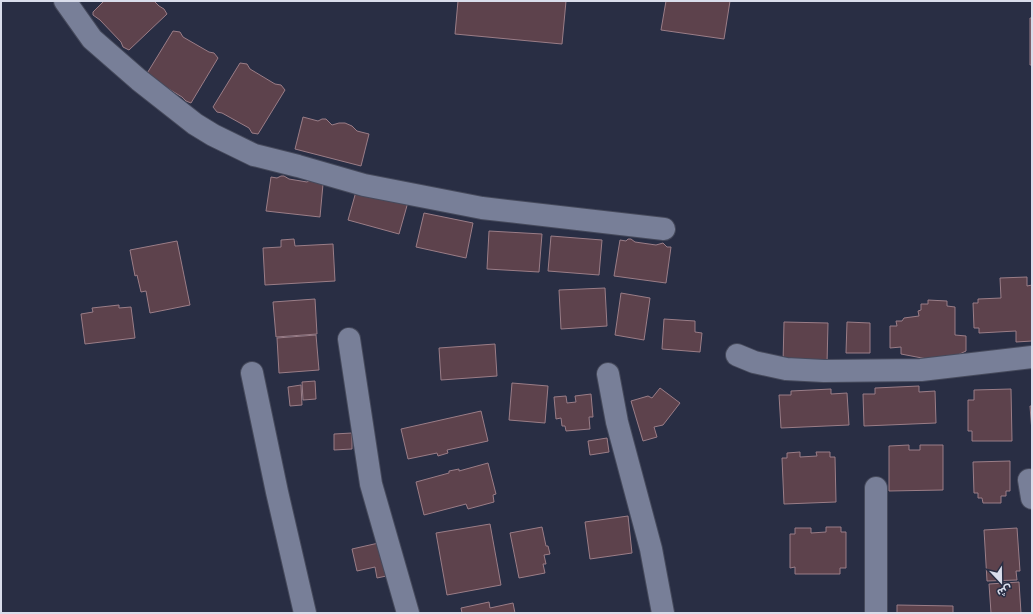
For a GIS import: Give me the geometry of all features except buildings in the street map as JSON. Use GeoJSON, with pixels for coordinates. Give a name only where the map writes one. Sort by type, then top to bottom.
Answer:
{"type":"FeatureCollection","features":[{"type":"Feature","properties":{"kind":"street"},"geometry":{"type":"LineString","coordinates":[[65,1],[92,39],[139,80],[195,124],[213,136],[254,155],[364,185],[482,208],[664,229]]}},
{"type":"Feature","properties":{"kind":"street"},"geometry":{"type":"LineString","coordinates":[[349,338],[371,484],[408,613]]}},
{"type":"Feature","properties":{"kind":"street"},"geometry":{"type":"LineString","coordinates":[[737,355],[754,362],[786,369],[824,371],[921,370],[1032,357]]}},
{"type":"Feature","properties":{"kind":"street"},"geometry":{"type":"LineString","coordinates":[[252,373],[277,492],[305,613]]}},
{"type":"Feature","properties":{"kind":"street"},"geometry":{"type":"LineString","coordinates":[[608,374],[617,422],[651,549],[664,613]]}},
{"type":"Feature","properties":{"kind":"street"},"geometry":{"type":"LineString","coordinates":[[876,488],[876,613]]}}]}
